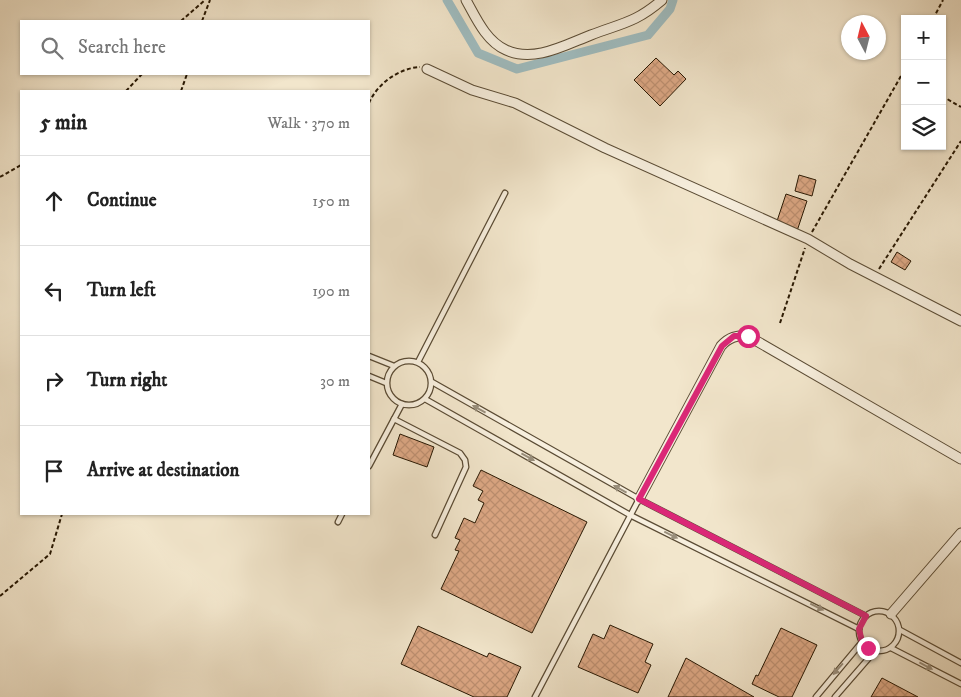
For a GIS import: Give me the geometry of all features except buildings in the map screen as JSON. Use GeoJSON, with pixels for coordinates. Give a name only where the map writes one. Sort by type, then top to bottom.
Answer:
{"type":"FeatureCollection","features":[{"type":"Feature","properties":{"kind":"street"},"geometry":{"type":"LineString","coordinates":[[466,0],[487,35],[507,51],[521,54],[542,53],[621,26],[637,19],[662,0]]}},
{"type":"Feature","properties":{"kind":"street"},"geometry":{"type":"LineString","coordinates":[[427,68],[467,88],[515,103],[605,148],[808,239],[961,320]]}},
{"type":"Feature","properties":{"kind":"street"},"geometry":{"type":"LineString","coordinates":[[639,499],[722,346],[730,338],[739,336],[748,336],[961,459]]}},
{"type":"Feature","properties":{"kind":"street"},"geometry":{"type":"LineString","coordinates":[[891,614],[961,533]]}},
{"type":"Feature","properties":{"kind":"lane"},"geometry":{"type":"LineString","coordinates":[[418,362],[505,193]]}},
{"type":"Feature","properties":{"kind":"lane"},"geometry":{"type":"LineString","coordinates":[[370,356],[394,366]]}},
{"type":"Feature","properties":{"kind":"lane"},"geometry":{"type":"LineString","coordinates":[[432,382],[425,399],[410,405],[402,404],[389,393],[386,383],[387,377],[394,366],[401,362],[418,362],[425,367],[432,382],[639,499],[866,616]]}},
{"type":"Feature","properties":{"kind":"lane"},"geometry":{"type":"LineString","coordinates":[[370,376],[386,383]]}},
{"type":"Feature","properties":{"kind":"lane"},"geometry":{"type":"LineString","coordinates":[[425,399],[630,515],[859,629]]}},
{"type":"Feature","properties":{"kind":"lane"},"geometry":{"type":"LineString","coordinates":[[370,464],[402,404]]}},
{"type":"Feature","properties":{"kind":"lane"},"geometry":{"type":"LineString","coordinates":[[394,419],[460,454],[465,460],[466,467],[435,535]]}},
{"type":"Feature","properties":{"kind":"lane"},"geometry":{"type":"LineString","coordinates":[[535,697],[639,499]]}},
{"type":"Feature","properties":{"kind":"lane"},"geometry":{"type":"LineString","coordinates":[[338,522],[342,515]]}},
{"type":"Feature","properties":{"kind":"lane"},"geometry":{"type":"LineString","coordinates":[[835,697],[876,651],[891,648],[896,643],[900,630],[898,621],[891,614],[878,610],[866,616],[859,629],[862,642],[876,651]]}},
{"type":"Feature","properties":{"kind":"lane"},"geometry":{"type":"LineString","coordinates":[[900,630],[961,663]]}},
{"type":"Feature","properties":{"kind":"lane"},"geometry":{"type":"LineString","coordinates":[[816,697],[862,642]]}},
{"type":"Feature","properties":{"kind":"lane"},"geometry":{"type":"LineString","coordinates":[[891,648],[961,684]]}},
{"type":"Feature","properties":{"kind":"path"},"geometry":{"type":"LineString","coordinates":[[182,20],[205,0]]}},
{"type":"Feature","properties":{"kind":"path"},"geometry":{"type":"LineString","coordinates":[[202,20],[210,0]]}},
{"type":"Feature","properties":{"kind":"path"},"geometry":{"type":"LineString","coordinates":[[935,15],[943,0]]}},
{"type":"Feature","properties":{"kind":"path"},"geometry":{"type":"LineString","coordinates":[[370,101],[377,89],[398,73],[411,68],[427,68]]}},
{"type":"Feature","properties":{"kind":"path"},"geometry":{"type":"LineString","coordinates":[[127,90],[141,75]]}},
{"type":"Feature","properties":{"kind":"path"},"geometry":{"type":"LineString","coordinates":[[181,90],[187,75]]}},
{"type":"Feature","properties":{"kind":"path"},"geometry":{"type":"LineString","coordinates":[[780,322],[808,239],[901,77]]}},
{"type":"Feature","properties":{"kind":"path"},"geometry":{"type":"LineString","coordinates":[[946,98],[961,107]]}},
{"type":"Feature","properties":{"kind":"path"},"geometry":{"type":"LineString","coordinates":[[875,276],[961,141]]}},
{"type":"Feature","properties":{"kind":"path"},"geometry":{"type":"LineString","coordinates":[[0,176],[20,166]]}},
{"type":"Feature","properties":{"kind":"path"},"geometry":{"type":"LineString","coordinates":[[0,596],[50,554],[62,515]]}},
{"type":"Feature","properties":{"kind":"waterway"},"geometry":{"type":"LineString","coordinates":[[447,0],[478,53],[517,69],[648,35],[670,9],[673,0]]}},
{"type":"Feature","properties":{"kind":"route"},"geometry":{"type":"LineString","coordinates":[[748,336],[734,336],[722,346],[639,499],[866,616],[861,622],[859,636],[868,648]]}}]}
